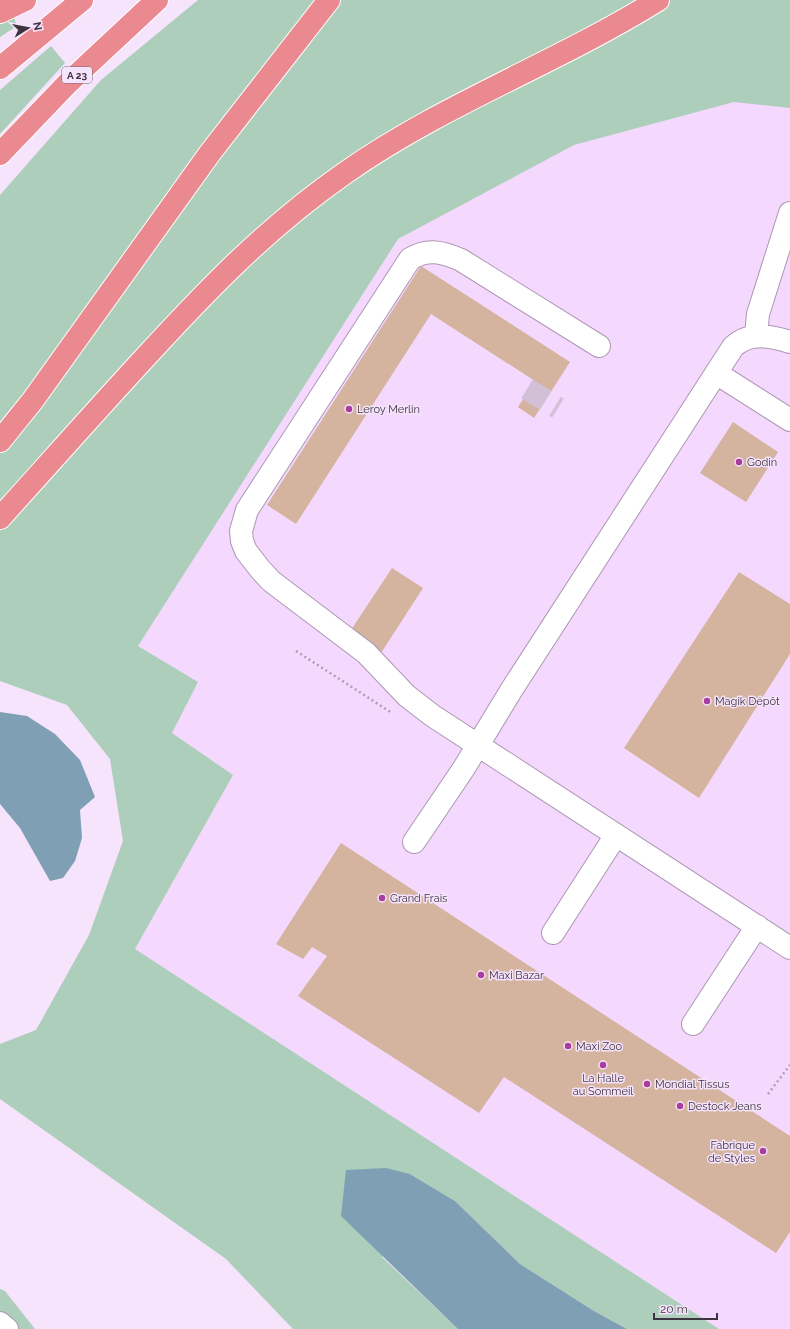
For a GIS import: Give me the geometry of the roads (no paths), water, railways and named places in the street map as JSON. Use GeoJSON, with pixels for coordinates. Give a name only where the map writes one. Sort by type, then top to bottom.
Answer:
{"type":"FeatureCollection","features":[{"type":"Feature","properties":{"kind":"highway"},"geometry":{"type":"LineString","coordinates":[[0,12],[25,0]]}},
{"type":"Feature","properties":{"kind":"highway"},"geometry":{"type":"LineString","coordinates":[[0,68],[82,0]]}},
{"type":"Feature","properties":{"kind":"highway","name":"A 23"},"geometry":{"type":"LineString","coordinates":[[0,154],[67,84],[157,0]]}},
{"type":"Feature","properties":{"kind":"highway"},"geometry":{"type":"LineString","coordinates":[[0,440],[32,400],[210,153],[329,0]]}},
{"type":"Feature","properties":{"kind":"highway"},"geometry":{"type":"LineString","coordinates":[[0,518],[202,296],[255,244],[301,205],[346,172],[403,136],[594,37],[658,0]]}},
{"type":"Feature","properties":{"kind":"street"},"geometry":{"type":"LineString","coordinates":[[756,336],[758,314],[790,213]]}},
{"type":"Feature","properties":{"kind":"street"},"geometry":{"type":"LineString","coordinates":[[600,346],[461,260],[446,253],[436,251],[416,255],[410,259],[247,510],[242,520],[242,541],[246,551],[271,581],[366,653],[407,696],[477,746],[790,948]]}},
{"type":"Feature","properties":{"kind":"street"},"geometry":{"type":"LineString","coordinates":[[414,842],[448,793],[733,347],[743,339],[756,336],[771,337],[788,335]]}},
{"type":"Feature","properties":{"kind":"street"},"geometry":{"type":"LineString","coordinates":[[716,373],[790,420]]}},
{"type":"Feature","properties":{"kind":"street"},"geometry":{"type":"LineString","coordinates":[[553,933],[616,835]]}},
{"type":"Feature","properties":{"kind":"street"},"geometry":{"type":"LineString","coordinates":[[693,1024],[757,926]]}},
{"type":"Feature","properties":{"kind":"street"},"geometry":{"type":"LineString","coordinates":[[0,1323],[7,1329]]}},
{"type":"Feature","properties":{"kind":"water"},"geometry":{"type":"Polygon","coordinates":[[[0,712],[27,716],[55,734],[80,760],[95,797],[80,810],[82,838],[75,861],[63,878],[50,881],[20,828],[0,804],[0,712]]]}},
{"type":"Feature","properties":{"kind":"water"},"geometry":{"type":"Polygon","coordinates":[[[386,1168],[410,1174],[455,1201],[520,1264],[594,1311],[627,1329],[458,1329],[341,1216],[346,1170],[386,1168]]]}},
{"type":"Feature","properties":{"kind":"tunnel"},"geometry":{"type":"LineString","coordinates":[[527,389],[558,408]]}},
{"type":"Feature","properties":{"kind":"place","name":"Leroy Merlin"},"geometry":{"type":"Point","coordinates":[349,409]}},
{"type":"Feature","properties":{"kind":"place","name":"Godin"},"geometry":{"type":"Point","coordinates":[739,462]}},
{"type":"Feature","properties":{"kind":"place","name":"Magik Dépôt"},"geometry":{"type":"Point","coordinates":[707,701]}},
{"type":"Feature","properties":{"kind":"place","name":"Grand Frais"},"geometry":{"type":"Point","coordinates":[382,898]}},
{"type":"Feature","properties":{"kind":"place","name":"Maxi Bazar"},"geometry":{"type":"Point","coordinates":[481,975]}},
{"type":"Feature","properties":{"kind":"place","name":"Maxi Zoo"},"geometry":{"type":"Point","coordinates":[568,1046]}},
{"type":"Feature","properties":{"kind":"place","name":"La Halle au Sommeil"},"geometry":{"type":"Point","coordinates":[603,1065]}},
{"type":"Feature","properties":{"kind":"place","name":"Mondial Tissus"},"geometry":{"type":"Point","coordinates":[647,1084]}},
{"type":"Feature","properties":{"kind":"place","name":"Destock Jeans"},"geometry":{"type":"Point","coordinates":[680,1106]}},
{"type":"Feature","properties":{"kind":"place","name":"Fabrique de Styles"},"geometry":{"type":"Point","coordinates":[763,1151]}}]}
